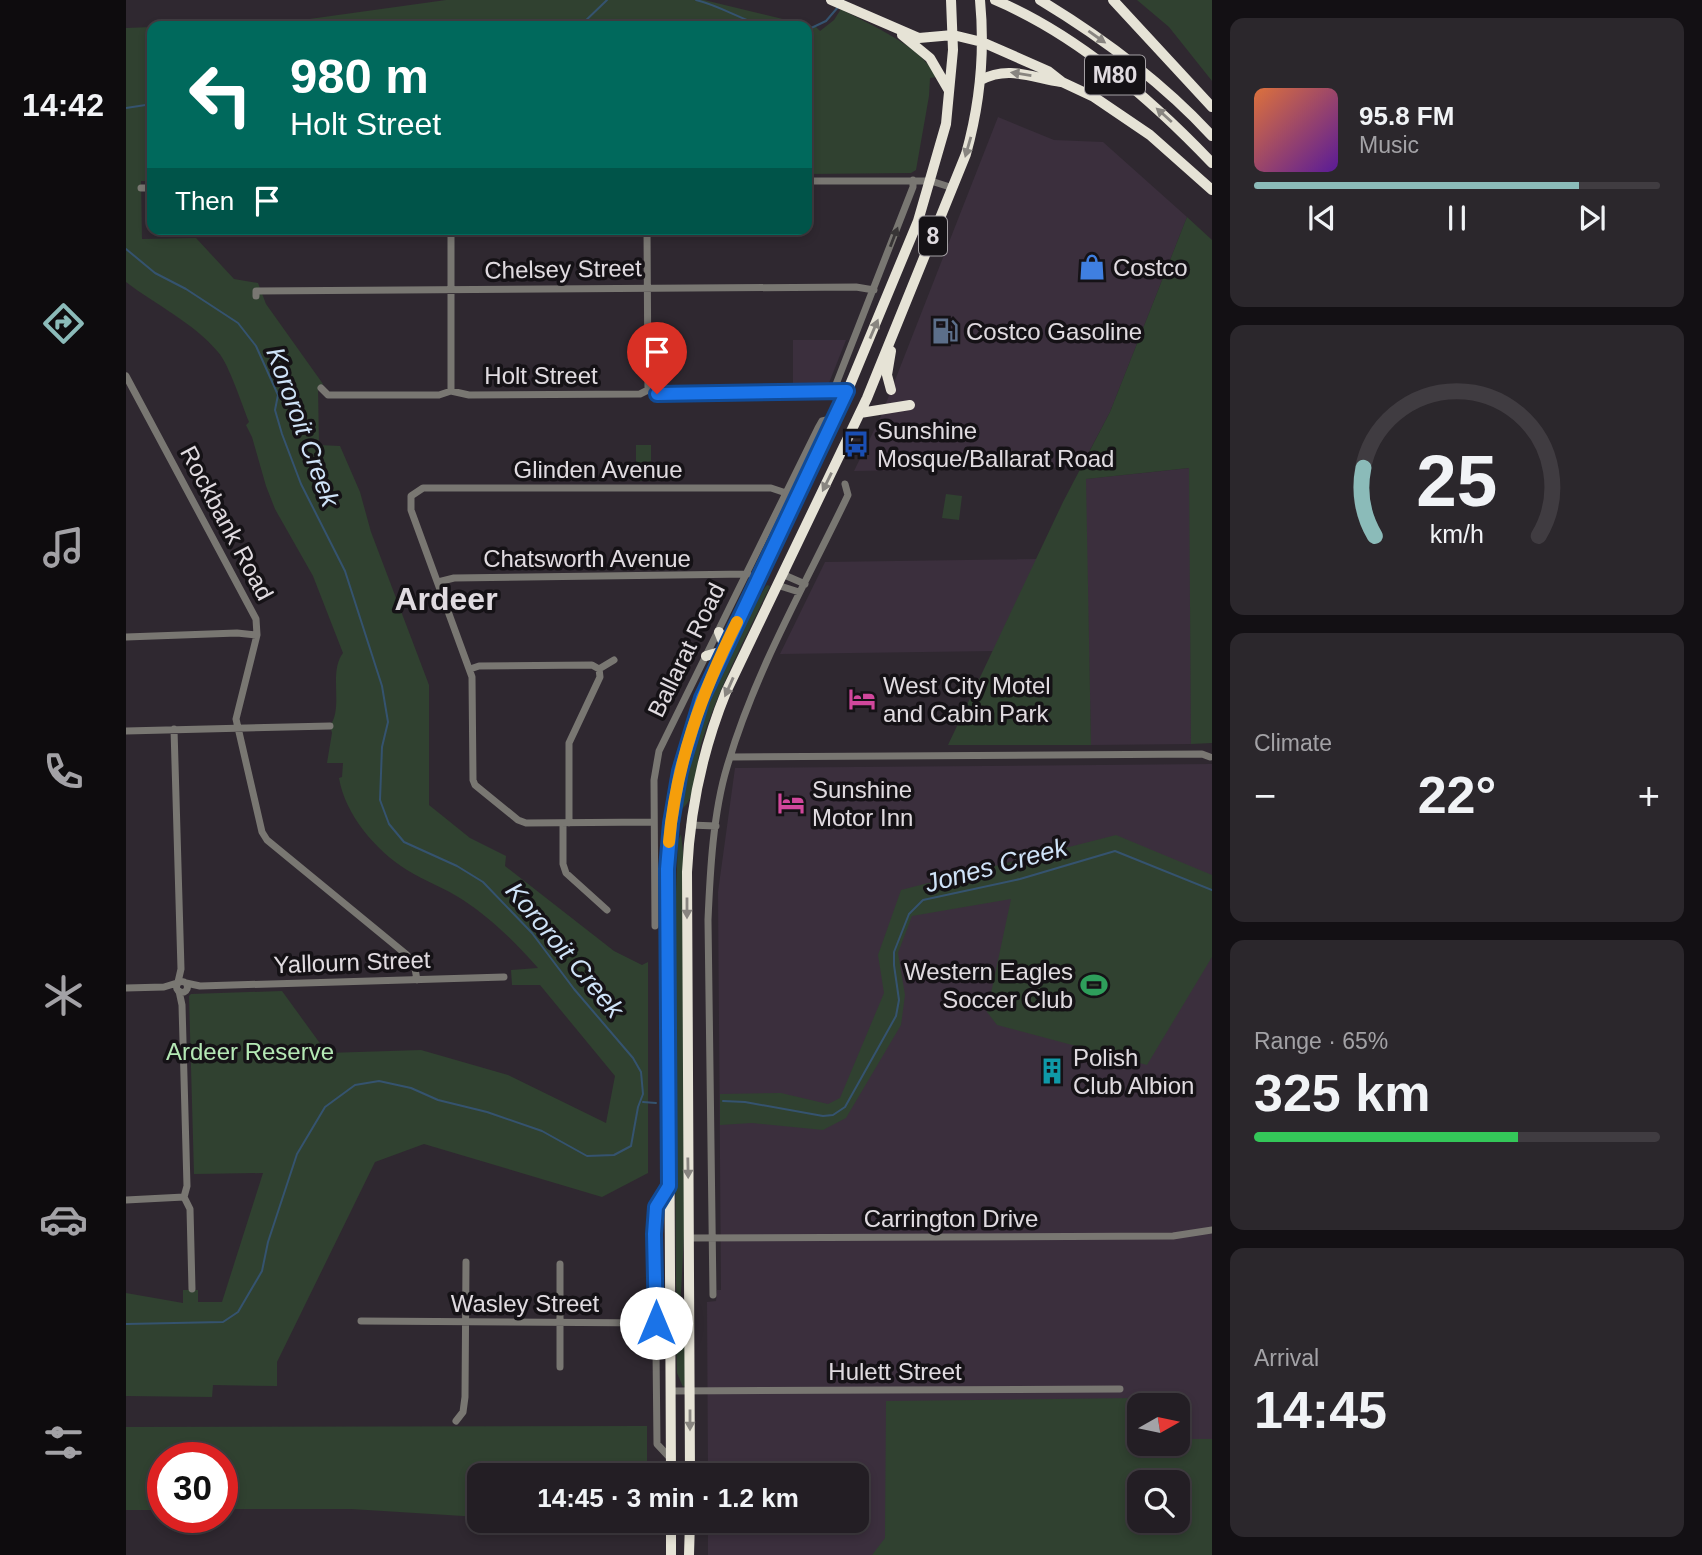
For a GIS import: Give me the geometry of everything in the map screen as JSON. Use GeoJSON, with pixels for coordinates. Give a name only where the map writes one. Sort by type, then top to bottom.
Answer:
{"type":"FeatureCollection","features":[{"type":"Feature","properties":{"kind":"highway"},"geometry":{"type":"LineString","coordinates":[[831,0],[919,38],[953,35],[982,42],[1048,71],[1062,82],[1094,97],[1150,135],[1212,190]]}},
{"type":"Feature","properties":{"kind":"highway","name":"Ballarat Road"},"geometry":{"type":"LineString","coordinates":[[671,1463],[667,869],[680,771],[702,698],[835,418],[918,221],[946,124],[953,35],[951,0]]}},
{"type":"Feature","properties":{"kind":"highway","name":"8"},"geometry":{"type":"LineString","coordinates":[[690,1463],[687,899],[690,825],[699,771],[726,692],[860,413],[966,154],[976,119],[981,80],[981,0]]}},
{"type":"Feature","properties":{"kind":"highway","name":"M80"},"geometry":{"type":"LineString","coordinates":[[1040,0],[1097,36],[1152,78],[1212,136]]}},
{"type":"Feature","properties":{"kind":"highway"},"geometry":{"type":"LineString","coordinates":[[1113,0],[1212,107]]}},
{"type":"Feature","properties":{"kind":"highway","name":"M80"},"geometry":{"type":"LineString","coordinates":[[1000,2],[1092,57],[1165,116],[1212,163]]}},
{"type":"Feature","properties":{"kind":"highway"},"geometry":{"type":"LineString","coordinates":[[883,24],[908,39],[930,58],[937,66],[949,93]]}},
{"type":"Feature","properties":{"kind":"highway"},"geometry":{"type":"LineString","coordinates":[[981,80],[1006,72],[1062,82]]}},
{"type":"Feature","properties":{"kind":"highway"},"geometry":{"type":"LineString","coordinates":[[891,390],[888,368],[896,327]]}},
{"type":"Feature","properties":{"kind":"highway"},"geometry":{"type":"LineString","coordinates":[[860,413],[911,405]]}},
{"type":"Feature","properties":{"kind":"highway"},"geometry":{"type":"LineString","coordinates":[[760,577],[782,573]]}},
{"type":"Feature","properties":{"kind":"highway"},"geometry":{"type":"LineString","coordinates":[[760,577],[777,585]]}},
{"type":"Feature","properties":{"kind":"highway"},"geometry":{"type":"LineString","coordinates":[[706,656],[724,649],[719,632]]}},
{"type":"Feature","properties":{"kind":"highway"},"geometry":{"type":"LineString","coordinates":[[671,823],[690,825]]}},
{"type":"Feature","properties":{"kind":"highway"},"geometry":{"type":"LineString","coordinates":[[671,1533],[671,1555]]}},
{"type":"Feature","properties":{"kind":"highway"},"geometry":{"type":"LineString","coordinates":[[689,1555],[690,1533]]}},
{"type":"Feature","properties":{"kind":"street"},"geometry":{"type":"LineString","coordinates":[[812,181],[913,180],[931,181],[953,188]]}},
{"type":"Feature","properties":{"kind":"street"},"geometry":{"type":"LineString","coordinates":[[833,392],[913,187],[913,180]]}},
{"type":"Feature","properties":{"kind":"street"},"geometry":{"type":"LineString","coordinates":[[141,188],[147,188]]}},
{"type":"Feature","properties":{"kind":"street"},"geometry":{"type":"LineString","coordinates":[[451,235],[451,391]]}},
{"type":"Feature","properties":{"kind":"street"},"geometry":{"type":"LineString","coordinates":[[647,235],[648,390]]}},
{"type":"Feature","properties":{"kind":"street","name":"Chelsey Street"},"geometry":{"type":"LineString","coordinates":[[256,296],[256,291],[648,287],[856,287],[874,290]]}},
{"type":"Feature","properties":{"kind":"street","name":"Rockbank Road"},"geometry":{"type":"LineString","coordinates":[[126,376],[256,619],[257,633],[236,719],[265,836],[411,959],[414,980]]}},
{"type":"Feature","properties":{"kind":"street","name":"Holt Street"},"geometry":{"type":"LineString","coordinates":[[321,388],[328,395],[439,395],[451,391],[469,395],[640,394],[648,390],[657,394],[847,391]]}},
{"type":"Feature","properties":{"kind":"street","name":"Ballarat Road"},"geometry":{"type":"LineString","coordinates":[[655,926],[653,780],[659,751],[719,632],[742,577],[818,428],[822,421],[835,418]]}},
{"type":"Feature","properties":{"kind":"street"},"geometry":{"type":"LineString","coordinates":[[713,1295],[708,920],[710,869],[716,826],[726,768],[748,703],[799,592],[848,495],[845,484]]}},
{"type":"Feature","properties":{"kind":"street","name":"Glinden Avenue"},"geometry":{"type":"LineString","coordinates":[[438,582],[411,510],[411,496],[423,488],[771,488],[786,493]]}},
{"type":"Feature","properties":{"kind":"street"},"geometry":{"type":"LineString","coordinates":[[782,573],[805,584]]}},
{"type":"Feature","properties":{"kind":"street","name":"Chatsworth Avenue"},"geometry":{"type":"LineString","coordinates":[[438,582],[454,578],[760,577]]}},
{"type":"Feature","properties":{"kind":"street"},"geometry":{"type":"LineString","coordinates":[[438,582],[470,669],[475,785],[518,820],[526,823],[653,822]]}},
{"type":"Feature","properties":{"kind":"street"},"geometry":{"type":"LineString","coordinates":[[777,585],[799,592]]}},
{"type":"Feature","properties":{"kind":"street"},"geometry":{"type":"LineString","coordinates":[[126,637],[257,633]]}},
{"type":"Feature","properties":{"kind":"street"},"geometry":{"type":"LineString","coordinates":[[599,669],[614,660]]}},
{"type":"Feature","properties":{"kind":"street"},"geometry":{"type":"LineString","coordinates":[[470,669],[480,666],[586,665],[599,669]]}},
{"type":"Feature","properties":{"kind":"street"},"geometry":{"type":"LineString","coordinates":[[599,669],[600,677],[569,743],[563,864],[565,873],[607,910]]}},
{"type":"Feature","properties":{"kind":"street"},"geometry":{"type":"LineString","coordinates":[[126,731],[330,726]]}},
{"type":"Feature","properties":{"kind":"street"},"geometry":{"type":"LineString","coordinates":[[174,729],[187,1186],[184,1197],[190,1209],[192,1289]]}},
{"type":"Feature","properties":{"kind":"street"},"geometry":{"type":"LineString","coordinates":[[731,757],[1202,754],[1210,757]]}},
{"type":"Feature","properties":{"kind":"street"},"geometry":{"type":"LineString","coordinates":[[690,825],[716,826]]}},
{"type":"Feature","properties":{"kind":"street","name":"Yallourn Street"},"geometry":{"type":"LineString","coordinates":[[126,988],[504,977]]}},
{"type":"Feature","properties":{"kind":"street","name":"Ballarat Road"},"geometry":{"type":"LineString","coordinates":[[656,1323],[656,1207],[669,1186]]}},
{"type":"Feature","properties":{"kind":"street"},"geometry":{"type":"LineString","coordinates":[[126,1200],[184,1197]]}},
{"type":"Feature","properties":{"kind":"street","name":"Carrington Drive"},"geometry":{"type":"LineString","coordinates":[[689,1238],[1173,1236],[1212,1230]]}},
{"type":"Feature","properties":{"kind":"street"},"geometry":{"type":"LineString","coordinates":[[456,1421],[464,1408],[466,1262]]}},
{"type":"Feature","properties":{"kind":"street"},"geometry":{"type":"LineString","coordinates":[[560,1264],[560,1367]]}},
{"type":"Feature","properties":{"kind":"street","name":"Wasley Street"},"geometry":{"type":"LineString","coordinates":[[361,1321],[656,1323],[690,1320]]}},
{"type":"Feature","properties":{"kind":"street","name":"Ballarat Road"},"geometry":{"type":"LineString","coordinates":[[670,1336],[657,1347],[656,1365],[657,1444],[671,1459]]}},
{"type":"Feature","properties":{"kind":"street","name":"Hulett Street"},"geometry":{"type":"LineString","coordinates":[[671,1391],[1119,1389]]}},
{"type":"Feature","properties":{"kind":"shaded area"},"geometry":{"type":"Polygon","coordinates":[[[998,117],[1054,140],[1103,142],[1187,217],[1110,412],[1081,467],[854,471],[881,416],[998,117]]]}},
{"type":"Feature","properties":{"kind":"shaded area"},"geometry":{"type":"Polygon","coordinates":[[[793,340],[846,340],[829,383],[793,386],[793,340]]]}},
{"type":"Feature","properties":{"kind":"shaded area"},"geometry":{"type":"Polygon","coordinates":[[[1190,468],[1191,744],[1091,745],[1085,479],[1190,468]]]}},
{"type":"Feature","properties":{"kind":"shaded area"},"geometry":{"type":"Polygon","coordinates":[[[1038,559],[995,651],[780,654],[825,562],[1038,559]]]}},
{"type":"Feature","properties":{"kind":"shaded area"},"geometry":{"type":"Polygon","coordinates":[[[1212,764],[1212,1555],[708,1555],[708,1533],[869,1533],[869,1463],[708,1463],[707,1302],[716,1301],[717,1290],[721,1290],[718,892],[735,768],[1212,764]]]}},
{"type":"Feature","properties":{"kind":"green space"},"geometry":{"type":"Polygon","coordinates":[[[446,0],[704,0],[791,21],[295,21],[446,0]]]}},
{"type":"Feature","properties":{"kind":"green space"},"geometry":{"type":"Polygon","coordinates":[[[1137,0],[1212,0],[1212,81],[1169,27],[1137,0]]]}},
{"type":"Feature","properties":{"kind":"green space"},"geometry":{"type":"Polygon","coordinates":[[[841,9],[907,46],[919,55],[936,77],[930,78],[916,170],[911,173],[812,174],[812,26],[820,31],[834,20],[841,9]]]}},
{"type":"Feature","properties":{"kind":"green space","name":"Ardeer Reserve"},"geometry":{"type":"Polygon","coordinates":[[[147,27],[147,181],[141,181],[142,239],[196,238],[234,279],[258,283],[266,304],[323,384],[318,388],[319,445],[340,446],[360,492],[371,532],[429,685],[429,805],[470,838],[506,856],[505,866],[614,951],[642,965],[648,962],[648,1173],[602,1197],[424,1144],[375,1162],[277,1362],[277,1386],[213,1385],[212,1397],[126,1396],[126,1293],[183,1303],[183,1290],[198,1290],[198,1302],[222,1302],[263,1173],[194,1174],[191,994],[282,991],[327,1053],[421,1050],[508,1075],[606,1123],[615,1076],[540,985],[512,985],[511,970],[538,968],[512,940],[474,908],[407,870],[373,842],[355,818],[342,791],[339,778],[342,777],[343,763],[327,763],[332,733],[330,726],[336,709],[337,670],[343,653],[313,576],[275,509],[246,425],[249,422],[231,375],[218,352],[198,332],[126,282],[126,28],[147,27]]]}},
{"type":"Feature","properties":{"kind":"green space"},"geometry":{"type":"Polygon","coordinates":[[[1187,217],[1212,240],[1212,743],[1191,744],[1189,468],[1086,479],[1091,745],[948,745],[1063,502],[1110,412],[1187,217]]]}},
{"type":"Feature","properties":{"kind":"green space"},"geometry":{"type":"Polygon","coordinates":[[[636,445],[651,445],[651,481],[636,481],[636,445]]]}},
{"type":"Feature","properties":{"kind":"green space"},"geometry":{"type":"Polygon","coordinates":[[[946,494],[962,496],[959,520],[942,518],[946,494]]]}},
{"type":"Feature","properties":{"kind":"green space"},"geometry":{"type":"Polygon","coordinates":[[[767,585],[770,586],[708,724],[701,744],[694,787],[682,809],[687,761],[702,712],[723,665],[767,585]]]}},
{"type":"Feature","properties":{"kind":"green space"},"geometry":{"type":"Polygon","coordinates":[[[681,834],[685,1218],[680,1311],[677,1307],[676,1286],[674,943],[678,841],[681,834]]]}},
{"type":"Feature","properties":{"kind":"green space","name":"Western Eagles Soccer Club"},"geometry":{"type":"Polygon","coordinates":[[[1116,835],[1212,875],[1212,957],[1147,1065],[997,1025],[987,1012],[1011,899],[912,916],[898,953],[905,995],[901,1025],[846,1118],[823,1130],[752,1123],[720,1125],[720,1094],[781,1093],[828,1104],[840,1098],[884,993],[878,955],[901,890],[1116,835]]]}},
{"type":"Feature","properties":{"kind":"green space"},"geometry":{"type":"Polygon","coordinates":[[[679,1330],[684,1332],[686,1338],[683,1387],[677,1373],[676,1333],[679,1330]]]}},
{"type":"Feature","properties":{"kind":"green space"},"geometry":{"type":"Polygon","coordinates":[[[1127,1398],[1127,1456],[1190,1456],[1190,1439],[1212,1439],[1212,1555],[872,1555],[885,1538],[886,1401],[1127,1398]]]}},
{"type":"Feature","properties":{"kind":"green space"},"geometry":{"type":"Polygon","coordinates":[[[647,1426],[647,1463],[467,1463],[467,1516],[351,1509],[238,1509],[238,1442],[147,1442],[147,1510],[126,1510],[126,1427],[647,1426]]]}},
{"type":"Feature","properties":{"kind":"waterway","name":"Kororoit Creek"},"geometry":{"type":"LineString","coordinates":[[585,21],[607,0]]}},
{"type":"Feature","properties":{"kind":"waterway","name":"Kororoit Creek"},"geometry":{"type":"LineString","coordinates":[[696,0],[749,21]]}},
{"type":"Feature","properties":{"kind":"waterway","name":"Kororoit Creek"},"geometry":{"type":"LineString","coordinates":[[812,28],[826,21],[839,6]]}},
{"type":"Feature","properties":{"kind":"waterway","name":"Kororoit Creek"},"geometry":{"type":"LineString","coordinates":[[126,108],[147,105]]}},
{"type":"Feature","properties":{"kind":"waterway","name":"Kororoit Creek"},"geometry":{"type":"LineString","coordinates":[[126,249],[155,273],[186,289],[238,323],[256,346],[278,395],[275,410],[282,434],[301,484],[345,571],[382,686],[388,722],[382,747],[380,800],[389,824],[404,842],[457,866],[483,882],[532,933],[574,989],[633,1058],[641,1072],[643,1094],[631,1146],[614,1155],[587,1156],[542,1131],[487,1112],[438,1100],[411,1088],[379,1081],[355,1085],[325,1107],[297,1154],[268,1242],[262,1271],[238,1312],[223,1322],[126,1324]]}},
{"type":"Feature","properties":{"kind":"waterway","name":"Jones Creek"},"geometry":{"type":"LineString","coordinates":[[723,1101],[745,1102],[823,1116],[833,1115],[845,1107],[896,1016],[899,1000],[894,952],[909,914],[923,900],[1020,879],[1115,851],[1212,890]]}},
{"type":"Feature","properties":{"kind":"waterway","name":"Jones Creek"},"geometry":{"type":"LineString","coordinates":[[643,1102],[656,1103]]}},
{"type":"Feature","properties":{"kind":"slow traffic"},"geometry":{"type":"LineString","coordinates":[[669,842],[686,745],[702,698],[737,622]]}},
{"type":"Feature","properties":{"kind":"place","name":"Costco"},"geometry":{"type":"Point","coordinates":[1092,267]}},
{"type":"Feature","properties":{"kind":"place","name":"Costco Gasoline"},"geometry":{"type":"Point","coordinates":[945,331]}},
{"type":"Feature","properties":{"kind":"place","name":"Sunshine Mosque/Ballarat Road"},"geometry":{"type":"Point","coordinates":[856,444]}},
{"type":"Feature","properties":{"kind":"place","name":"West City Motel and Cabin Park"},"geometry":{"type":"Point","coordinates":[862,699]}},
{"type":"Feature","properties":{"kind":"place","name":"Sunshine Motor Inn"},"geometry":{"type":"Point","coordinates":[791,803]}},
{"type":"Feature","properties":{"kind":"place","name":"Western Eagles Soccer Club"},"geometry":{"type":"Point","coordinates":[1094,985]}},
{"type":"Feature","properties":{"kind":"place","name":"Polish Club Albion"},"geometry":{"type":"Point","coordinates":[1052,1071]}},
{"type":"Feature","properties":{"kind":"district","name":"Ardeer"},"geometry":{"type":"Point","coordinates":[446,599]}},
{"type":"Feature","properties":{"kind":"route"},"geometry":{"type":"LineString","coordinates":[[656,1323],[654,1224],[658,1201],[669,1186],[667,869],[680,771],[686,745],[713,672],[847,391],[657,394]]}}]}
